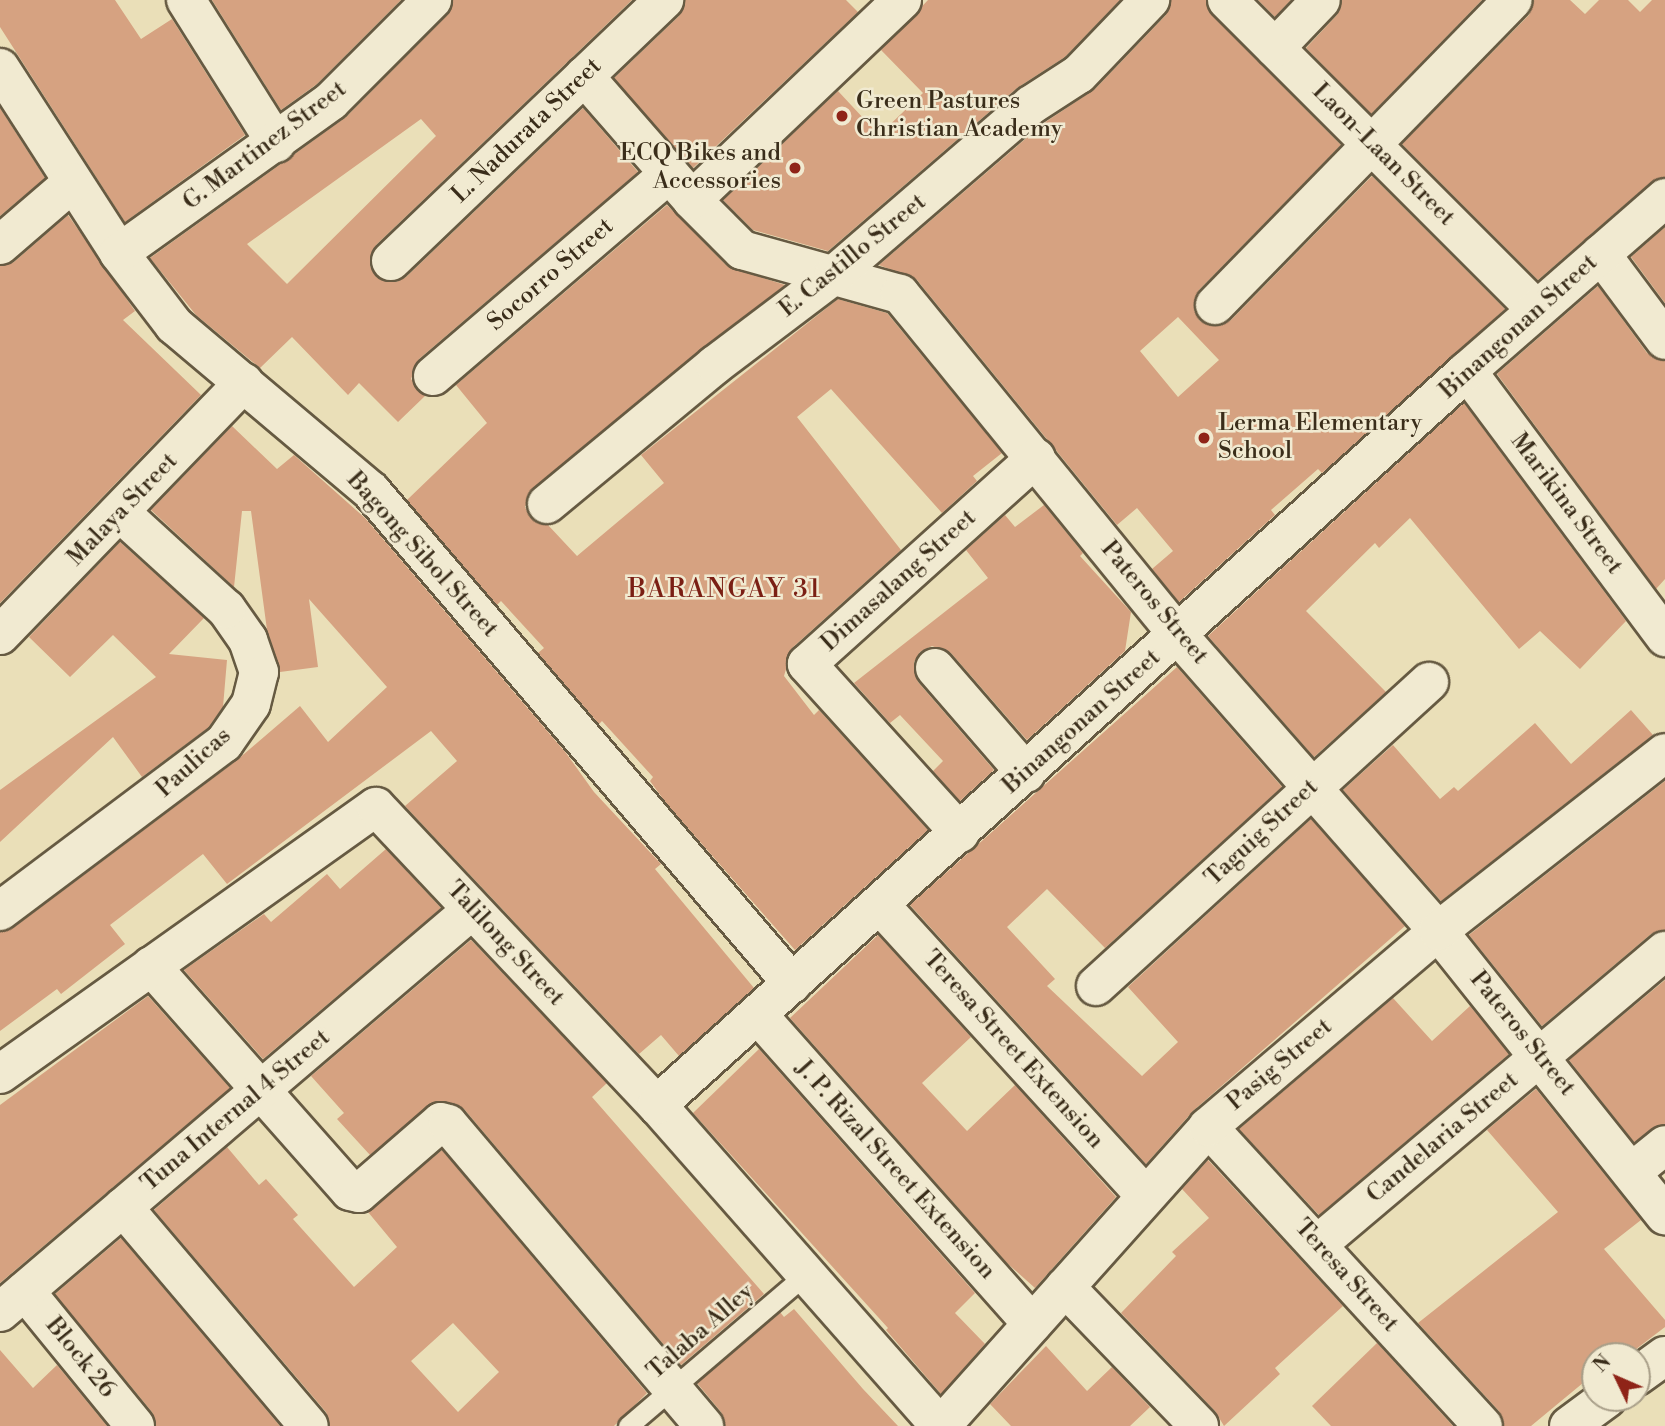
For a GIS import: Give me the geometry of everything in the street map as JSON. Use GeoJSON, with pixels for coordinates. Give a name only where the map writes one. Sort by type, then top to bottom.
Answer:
{"type":"FeatureCollection","features":[{"type":"Feature","properties":{"kind":"street"},"geometry":{"type":"LineString","coordinates":[[186,0],[276,144]]}},
{"type":"Feature","properties":{"kind":"street","name":"G. Martinez Street"},"geometry":{"type":"LineString","coordinates":[[120,253],[276,144],[331,101],[432,0]]}},
{"type":"Feature","properties":{"kind":"street","name":"L. Nadurata Street"},"geometry":{"type":"LineString","coordinates":[[391,261],[664,0]]}},
{"type":"Feature","properties":{"kind":"street","name":"Socorro Street"},"geometry":{"type":"LineString","coordinates":[[433,376],[680,187],[902,0]]}},
{"type":"Feature","properties":{"kind":"street","name":"E. Castillo Street"},"geometry":{"type":"LineString","coordinates":[[547,504],[715,365],[834,275],[1031,105],[1079,74],[1150,0]]}},
{"type":"Feature","properties":{"kind":"street","name":"Laon-Laan Street"},"geometry":{"type":"LineString","coordinates":[[1227,0],[1537,310]]}},
{"type":"Feature","properties":{"kind":"street"},"geometry":{"type":"LineString","coordinates":[[1275,48],[1321,0]]}},
{"type":"Feature","properties":{"kind":"street"},"geometry":{"type":"LineString","coordinates":[[1215,304],[1374,146],[1513,0]]}},
{"type":"Feature","properties":{"kind":"street","name":"Bagong Sibol Street"},"geometry":{"type":"LineString","coordinates":[[0,68],[120,253],[174,326],[372,491],[792,983]]}},
{"type":"Feature","properties":{"kind":"street","name":"Pateros Street"},"geometry":{"type":"LineString","coordinates":[[584,76],[680,187],[742,250],[900,294],[1178,635],[1438,931],[1633,1171],[1665,1215]]}},
{"type":"Feature","properties":{"kind":"street"},"geometry":{"type":"LineString","coordinates":[[0,245],[73,182]]}},
{"type":"Feature","properties":{"kind":"street","name":"Binangonan Street"},"geometry":{"type":"LineString","coordinates":[[657,1105],[1467,371],[1665,198]]}},
{"type":"Feature","properties":{"kind":"street"},"geometry":{"type":"LineString","coordinates":[[1601,254],[1665,340]]}},
{"type":"Feature","properties":{"kind":"street","name":"Marikina Street"},"geometry":{"type":"LineString","coordinates":[[1467,371],[1665,637]]}},
{"type":"Feature","properties":{"kind":"street","name":"Malaya Street"},"geometry":{"type":"LineString","coordinates":[[0,635],[122,514],[244,382]]}},
{"type":"Feature","properties":{"kind":"street","name":"Dimasalang Street"},"geometry":{"type":"LineString","coordinates":[[960,833],[807,664],[1036,458]]}},
{"type":"Feature","properties":{"kind":"street","name":"Paulicas"},"geometry":{"type":"LineString","coordinates":[[0,911],[170,787],[224,743],[251,704],[259,672],[248,640],[226,609],[122,514]]}},
{"type":"Feature","properties":{"kind":"street"},"geometry":{"type":"LineString","coordinates":[[935,668],[1026,773]]}},
{"type":"Feature","properties":{"kind":"street","name":"Taguig Street"},"geometry":{"type":"LineString","coordinates":[[1096,986],[1429,682]]}},
{"type":"Feature","properties":{"kind":"street","name":"Pasig Street"},"geometry":{"type":"LineString","coordinates":[[941,1426],[1208,1126],[1438,931],[1665,753]]}},
{"type":"Feature","properties":{"kind":"street","name":"Talilong Street"},"geometry":{"type":"LineString","coordinates":[[0,1074],[376,807],[657,1105],[941,1426]]}},
{"type":"Feature","properties":{"kind":"street","name":"Teresa Street Extension"},"geometry":{"type":"LineString","coordinates":[[880,905],[1146,1196]]}},
{"type":"Feature","properties":{"kind":"street","name":"Tuna Internal 4 Street"},"geometry":{"type":"LineString","coordinates":[[12,1302],[472,910]]}},
{"type":"Feature","properties":{"kind":"street","name":"Candelaria Street"},"geometry":{"type":"LineString","coordinates":[[1318,1244],[1665,951]]}},
{"type":"Feature","properties":{"kind":"street"},"geometry":{"type":"LineString","coordinates":[[151,966],[350,1191],[359,1193],[441,1122],[448,1124],[704,1426]]}},
{"type":"Feature","properties":{"kind":"street","name":"J. P. Rizal Street Extension"},"geometry":{"type":"LineString","coordinates":[[758,1015],[1032,1324]]}},
{"type":"Feature","properties":{"kind":"street","name":"Teresa Street"},"geometry":{"type":"LineString","coordinates":[[1208,1126],[1483,1426]]}},
{"type":"Feature","properties":{"kind":"street"},"geometry":{"type":"LineString","coordinates":[[1633,1171],[1665,1146]]}},
{"type":"Feature","properties":{"kind":"street"},"geometry":{"type":"LineString","coordinates":[[123,1207],[309,1426]]}},
{"type":"Feature","properties":{"kind":"street"},"geometry":{"type":"LineString","coordinates":[[1065,1287],[1199,1426]]}},
{"type":"Feature","properties":{"kind":"street","name":"Block 26"},"geometry":{"type":"LineString","coordinates":[[12,1302],[135,1426]]}},
{"type":"Feature","properties":{"kind":"street"},"geometry":{"type":"LineString","coordinates":[[1569,1426],[1588,1412]]}},
{"type":"Feature","properties":{"kind":"lane","name":"Talaba Alley"},"geometry":{"type":"LineString","coordinates":[[628,1426],[806,1274]]}},
{"type":"Feature","properties":{"kind":"building"},"geometry":{"type":"Polygon","coordinates":[[[0,0],[115,0],[141,39],[172,19],[245,135],[125,222],[0,27],[0,0]]]}},
{"type":"Feature","properties":{"kind":"building"},"geometry":{"type":"Polygon","coordinates":[[[212,0],[401,0],[317,84],[281,110],[212,0]]]}},
{"type":"Feature","properties":{"kind":"building"},"geometry":{"type":"Polygon","coordinates":[[[453,0],[632,0],[376,245],[370,266],[376,277],[396,282],[406,277],[583,108],[638,172],[419,359],[411,379],[425,396],[398,422],[359,383],[348,395],[292,337],[260,368],[196,315],[150,258],[346,117],[447,15],[453,0]],[[421,119],[247,244],[287,284],[436,136],[421,119]]]}},
{"type":"Feature","properties":{"kind":"building"},"geometry":{"type":"Polygon","coordinates":[[[685,0],[846,0],[858,12],[693,168],[614,78],[679,16],[685,0]]]}},
{"type":"Feature","properties":{"kind":"building"},"geometry":{"type":"Polygon","coordinates":[[[928,0],[1120,0],[1065,57],[1017,88],[828,251],[753,230],[723,200],[838,91],[879,135],[923,93],[881,50],[928,0]]]}},
{"type":"Feature","properties":{"kind":"building"},"geometry":{"type":"Polygon","coordinates":[[[1171,0],[1206,0],[1212,15],[1341,145],[1199,290],[1194,310],[1200,321],[1220,326],[1231,320],[1372,176],[1505,309],[1322,473],[1318,469],[1271,510],[1275,515],[1179,602],[1152,569],[1173,551],[1137,508],[1117,525],[917,280],[879,265],[1044,123],[1095,89],[1166,15],[1171,0]],[[1178,317],[1140,351],[1178,397],[1219,360],[1178,317]]]}},
{"type":"Feature","properties":{"kind":"building"},"geometry":{"type":"Polygon","coordinates":[[[1258,0],[1291,0],[1275,17],[1258,0]]]}},
{"type":"Feature","properties":{"kind":"building"},"geometry":{"type":"Polygon","coordinates":[[[1342,0],[1482,0],[1371,114],[1306,48],[1337,15],[1342,0]]]}},
{"type":"Feature","properties":{"kind":"building"},"geometry":{"type":"Polygon","coordinates":[[[1534,0],[1570,0],[1585,14],[1599,0],[1628,0],[1640,12],[1652,0],[1665,0],[1665,177],[1651,182],[1538,280],[1402,144],[1529,15],[1534,0]]]}},
{"type":"Feature","properties":{"kind":"building"},"geometry":{"type":"Polygon","coordinates":[[[0,108],[45,178],[0,216],[0,108]]]}},
{"type":"Feature","properties":{"kind":"building"},"geometry":{"type":"Polygon","coordinates":[[[667,205],[727,266],[785,285],[533,488],[525,507],[530,517],[548,525],[577,556],[664,483],[641,455],[838,299],[887,313],[1002,453],[973,476],[977,481],[942,513],[831,389],[797,417],[901,550],[792,648],[784,676],[814,715],[819,710],[928,830],[795,950],[666,803],[650,781],[653,777],[602,721],[599,724],[538,653],[544,648],[501,601],[497,605],[407,500],[487,423],[456,385],[667,205]]]}},
{"type":"Feature","properties":{"kind":"building"},"geometry":{"type":"Polygon","coordinates":[[[68,215],[135,311],[123,320],[201,395],[0,603],[0,266],[14,262],[68,215]]]}},
{"type":"Feature","properties":{"kind":"building"},"geometry":{"type":"Polygon","coordinates":[[[1665,227],[1665,303],[1631,257],[1665,227]]]}},
{"type":"Feature","properties":{"kind":"building"},"geometry":{"type":"Polygon","coordinates":[[[1598,286],[1647,353],[1665,361],[1665,579],[1656,589],[1497,374],[1598,286]]]}},
{"type":"Feature","properties":{"kind":"building"},"geometry":{"type":"Polygon","coordinates":[[[1464,403],[1626,621],[1580,669],[1540,631],[1519,649],[1410,518],[1379,548],[1375,543],[1306,611],[1386,692],[1314,757],[1208,636],[1464,403]]]}},
{"type":"Feature","properties":{"kind":"building"},"geometry":{"type":"Polygon","coordinates":[[[232,426],[277,469],[294,455],[365,518],[566,753],[594,792],[661,864],[655,869],[754,988],[679,1056],[661,1035],[639,1054],[405,806],[457,761],[431,731],[227,884],[203,854],[110,925],[125,944],[61,994],[57,989],[0,1031],[0,932],[13,928],[237,760],[300,706],[328,742],[387,687],[309,599],[318,667],[280,672],[267,630],[251,511],[242,511],[234,587],[151,510],[232,426]]]}},
{"type":"Feature","properties":{"kind":"building"},"geometry":{"type":"Polygon","coordinates":[[[1044,505],[1083,553],[1080,556],[1131,612],[1125,651],[1027,740],[951,653],[932,646],[920,652],[914,662],[918,682],[994,770],[960,801],[933,771],[943,761],[900,715],[890,723],[854,683],[988,578],[966,550],[1005,515],[1015,527],[1044,505]]]}},
{"type":"Feature","properties":{"kind":"building"},"geometry":{"type":"Polygon","coordinates":[[[120,542],[204,618],[169,654],[227,660],[223,707],[208,728],[142,777],[113,737],[0,842],[0,790],[156,677],[113,635],[70,677],[29,637],[120,542]]]}},
{"type":"Feature","properties":{"kind":"building"},"geometry":{"type":"Polygon","coordinates":[[[1177,667],[1282,787],[1105,948],[1047,889],[1007,927],[1055,979],[1047,986],[1142,1076],[1178,1042],[1128,987],[1311,819],[1405,926],[1194,1110],[1146,1164],[910,905],[1177,667]]]}},
{"type":"Feature","properties":{"kind":"building"},"geometry":{"type":"Polygon","coordinates":[[[1631,710],[1653,735],[1441,901],[1343,790],[1393,745],[1440,799],[1454,787],[1458,791],[1535,723],[1571,764],[1631,710]]]}},
{"type":"Feature","properties":{"kind":"building"},"geometry":{"type":"Polygon","coordinates":[[[1665,781],[1665,930],[1651,934],[1542,1026],[1469,935],[1665,781]]]}},
{"type":"Feature","properties":{"kind":"building"},"geometry":{"type":"Polygon","coordinates":[[[386,849],[441,908],[263,1059],[184,970],[264,914],[271,922],[327,874],[340,889],[386,849]]]}},
{"type":"Feature","properties":{"kind":"building"},"geometry":{"type":"Polygon","coordinates":[[[878,935],[971,1037],[922,1083],[967,1131],[1015,1085],[1116,1197],[1035,1288],[1007,1263],[790,1018],[878,935]]]}},
{"type":"Feature","properties":{"kind":"building"},"geometry":{"type":"Polygon","coordinates":[[[471,940],[607,1083],[592,1097],[764,1294],[681,1365],[464,1109],[436,1101],[370,1155],[337,1119],[344,1113],[311,1076],[471,940]]]}},
{"type":"Feature","properties":{"kind":"building"},"geometry":{"type":"Polygon","coordinates":[[[1665,980],[1665,1124],[1634,1142],[1569,1060],[1665,980]]]}},
{"type":"Feature","properties":{"kind":"building"},"geometry":{"type":"Polygon","coordinates":[[[148,996],[230,1088],[0,1283],[0,1105],[148,996]]]}},
{"type":"Feature","properties":{"kind":"building"},"geometry":{"type":"Polygon","coordinates":[[[1393,998],[1432,1041],[1470,1006],[1509,1054],[1319,1215],[1239,1129],[1393,998]]]}},
{"type":"Feature","properties":{"kind":"building"},"geometry":{"type":"Polygon","coordinates":[[[759,1049],[975,1293],[955,1313],[985,1344],[941,1394],[886,1330],[888,1328],[693,1113],[759,1049]]]}},
{"type":"Feature","properties":{"kind":"building"},"geometry":{"type":"Polygon","coordinates":[[[1536,1089],[1641,1220],[1604,1249],[1665,1320],[1665,1327],[1645,1342],[1581,1342],[1581,1385],[1531,1426],[1504,1426],[1499,1411],[1418,1323],[1558,1212],[1487,1130],[1536,1089]]]}},
{"type":"Feature","properties":{"kind":"building"},"geometry":{"type":"Polygon","coordinates":[[[227,1147],[259,1185],[266,1179],[298,1215],[293,1219],[354,1287],[397,1247],[368,1212],[442,1150],[647,1393],[614,1426],[330,1426],[326,1412],[154,1210],[227,1147]],[[453,1323],[411,1361],[458,1412],[499,1372],[453,1323]]]}},
{"type":"Feature","properties":{"kind":"building"},"geometry":{"type":"Polygon","coordinates":[[[1208,1160],[1343,1306],[1275,1368],[1280,1374],[1224,1426],[1215,1411],[1121,1313],[1176,1256],[1172,1252],[1209,1218],[1182,1189],[1208,1160]]]}},
{"type":"Feature","properties":{"kind":"building"},"geometry":{"type":"Polygon","coordinates":[[[121,1238],[280,1426],[156,1426],[152,1412],[55,1294],[121,1238]]]}},
{"type":"Feature","properties":{"kind":"building"},"geometry":{"type":"Polygon","coordinates":[[[794,1309],[898,1426],[725,1426],[721,1412],[697,1383],[780,1312],[784,1317],[794,1309]]]}},
{"type":"Feature","properties":{"kind":"building"},"geometry":{"type":"Polygon","coordinates":[[[1377,1343],[1453,1426],[1331,1426],[1312,1406],[1377,1343]]]}},
{"type":"Feature","properties":{"kind":"building"},"geometry":{"type":"Polygon","coordinates":[[[1046,1346],[1087,1391],[1112,1367],[1150,1407],[1130,1426],[1011,1426],[990,1404],[1046,1346]]]}},
{"type":"Feature","properties":{"kind":"building"},"geometry":{"type":"Polygon","coordinates":[[[0,1350],[33,1388],[57,1365],[107,1426],[0,1426],[0,1350]]]}},
{"type":"Feature","properties":{"kind":"place","name":"Green Pastures Christian Academy"},"geometry":{"type":"Point","coordinates":[842,116]}},
{"type":"Feature","properties":{"kind":"place","name":"ECQ Bikes and Accessories"},"geometry":{"type":"Point","coordinates":[795,168]}},
{"type":"Feature","properties":{"kind":"place","name":"Lerma Elementary School"},"geometry":{"type":"Point","coordinates":[1204,438]}},
{"type":"Feature","properties":{"kind":"district","name":"BARANGAY 31"},"geometry":{"type":"Point","coordinates":[725,590]}}]}
